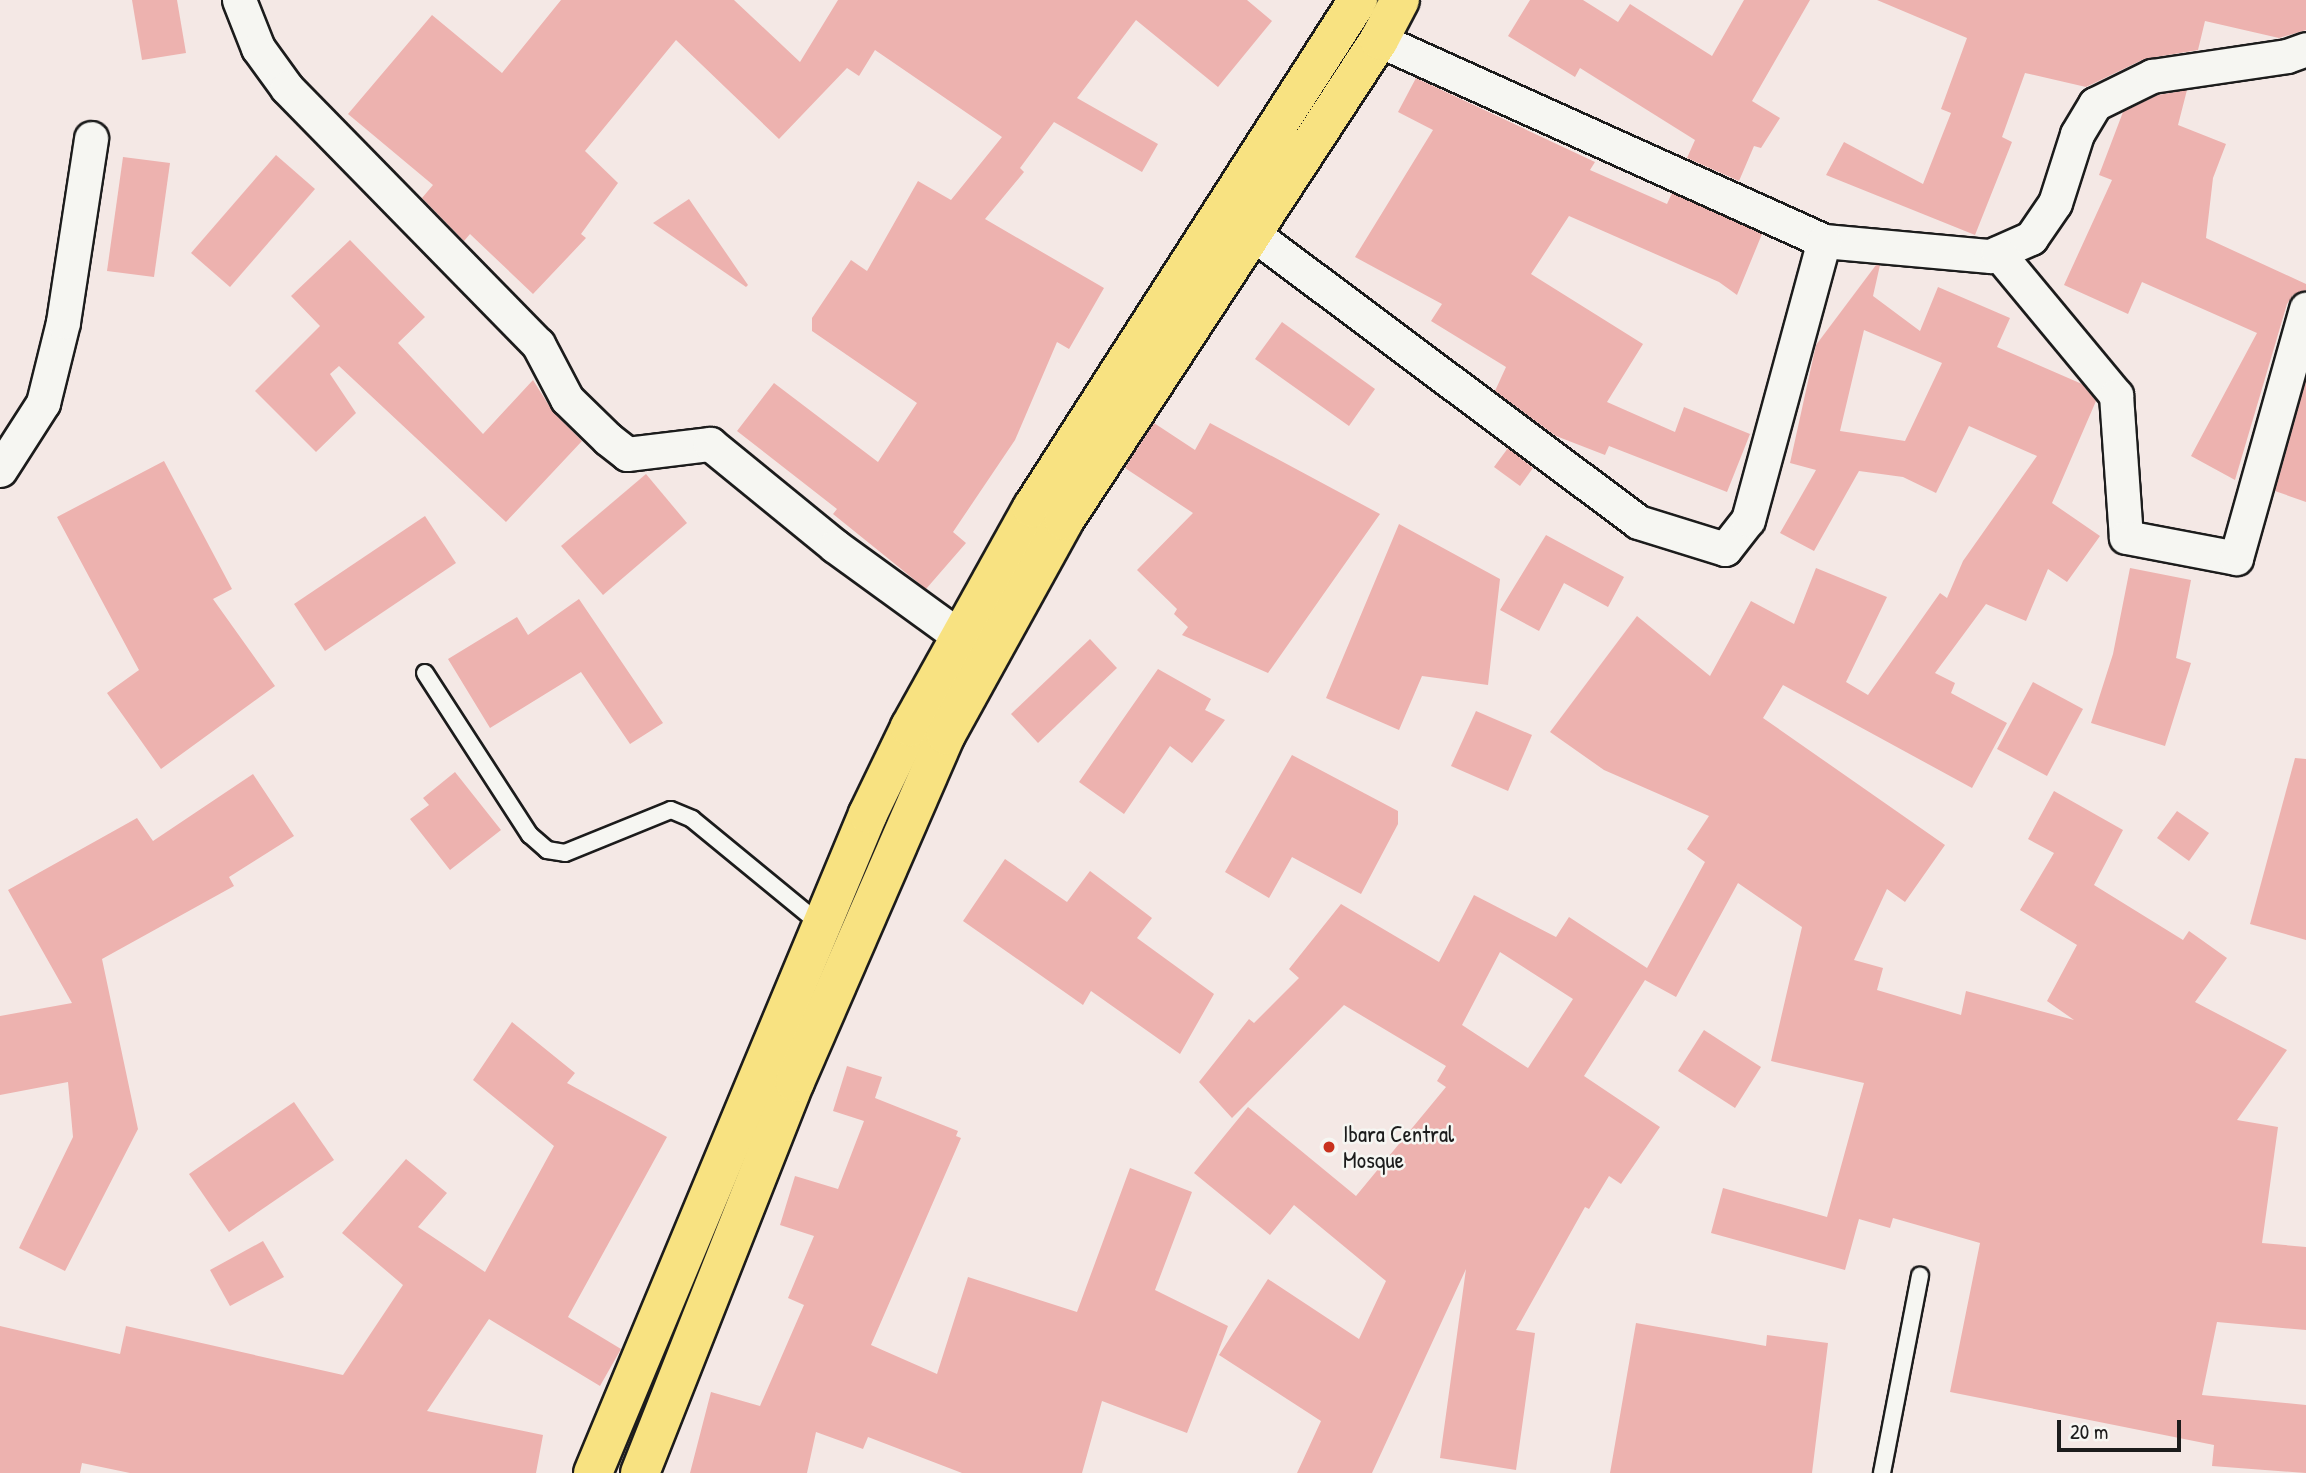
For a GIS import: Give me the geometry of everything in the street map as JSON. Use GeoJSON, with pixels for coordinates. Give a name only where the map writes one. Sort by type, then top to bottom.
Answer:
{"type":"FeatureCollection","features":[{"type":"Feature","properties":{"kind":"main road"},"geometry":{"type":"LineString","coordinates":[[593,1473],[874,802],[959,636],[1032,508],[1358,0]]}},
{"type":"Feature","properties":{"kind":"main road"},"geometry":{"type":"LineString","coordinates":[[640,1473],[795,1082],[946,735],[1064,521],[1379,40],[1401,0]]}},
{"type":"Feature","properties":{"kind":"street"},"geometry":{"type":"LineString","coordinates":[[239,0],[258,48],[287,88],[538,344],[567,399],[608,439],[627,454],[710,444],[835,546],[959,636]]}},
{"type":"Feature","properties":{"kind":"street"},"geometry":{"type":"LineString","coordinates":[[1379,40],[1824,241],[1990,256],[2031,238],[2055,203],[2077,134],[2095,104],[2152,76],[2287,56],[2306,49]]}},
{"type":"Feature","properties":{"kind":"street"},"geometry":{"type":"LineString","coordinates":[[0,470],[43,403],[63,322],[90,138]]}},
{"type":"Feature","properties":{"kind":"street"},"geometry":{"type":"LineString","coordinates":[[1252,233],[1638,522],[1725,549],[1748,520],[1824,241]]}},
{"type":"Feature","properties":{"kind":"street"},"geometry":{"type":"LineString","coordinates":[[1998,253],[2116,395],[2126,537],[2236,558],[2306,309]]}},
{"type":"Feature","properties":{"kind":"lane"},"geometry":{"type":"LineString","coordinates":[[425,673],[530,835],[547,850],[565,853],[671,810],[692,819],[822,926]]}},
{"type":"Feature","properties":{"kind":"lane"},"geometry":{"type":"LineString","coordinates":[[1882,1473],[1920,1276]]}},
{"type":"Feature","properties":{"kind":"building"},"geometry":{"type":"Polygon","coordinates":[[[132,0],[177,0],[186,53],[142,60],[132,0]]]}},
{"type":"Feature","properties":{"kind":"building"},"geometry":{"type":"Polygon","coordinates":[[[561,0],[734,0],[800,62],[838,0],[1247,0],[1272,21],[1218,87],[1136,20],[1077,98],[1158,144],[1142,172],[1054,122],[1020,168],[1024,172],[985,219],[1104,288],[1069,349],[1057,342],[1015,440],[953,532],[966,543],[926,589],[833,514],[837,509],[737,431],[774,383],[878,462],[917,403],[812,331],[812,318],[851,260],[867,271],[918,181],[951,200],[1002,137],[875,50],[859,76],[847,68],[779,139],[676,40],[585,151],[618,183],[581,234],[586,238],[533,294],[470,234],[464,241],[422,198],[433,185],[348,114],[432,15],[502,73],[561,0]]]}},
{"type":"Feature","properties":{"kind":"building"},"geometry":{"type":"Polygon","coordinates":[[[1530,0],[1583,0],[1618,22],[1630,4],[1712,56],[1744,0],[1810,0],[1752,101],[1780,118],[1761,148],[1754,146],[1739,181],[1687,158],[1695,140],[1580,68],[1575,77],[1508,36],[1530,0]]]}},
{"type":"Feature","properties":{"kind":"building"},"geometry":{"type":"Polygon","coordinates":[[[1877,0],[2306,0],[2306,30],[2279,38],[2205,21],[2198,50],[2144,59],[2086,87],[2025,73],[2002,137],[2012,142],[1975,235],[1826,175],[1844,142],[1923,184],[1951,113],[1941,109],[1967,38],[1877,0]]]}},
{"type":"Feature","properties":{"kind":"building"},"geometry":{"type":"Polygon","coordinates":[[[1416,78],[1595,162],[1590,170],[1667,204],[1672,193],[1762,234],[1737,295],[1719,282],[1569,216],[1531,274],[1643,344],[1607,402],[1675,432],[1684,407],[1750,434],[1727,492],[1609,446],[1605,455],[1556,436],[1495,391],[1506,367],[1431,321],[1442,304],[1355,257],[1433,130],[1398,112],[1416,78]]]}},
{"type":"Feature","properties":{"kind":"building"},"geometry":{"type":"Polygon","coordinates":[[[2187,90],[2178,125],[2226,144],[2213,178],[2206,238],[2306,284],[2306,290],[2293,295],[2287,304],[2235,480],[2191,456],[2257,333],[2142,282],[2128,314],[2064,285],[2112,180],[2099,175],[2123,112],[2158,95],[2187,90]]]}},
{"type":"Feature","properties":{"kind":"building"},"geometry":{"type":"Polygon","coordinates":[[[276,155],[315,189],[230,287],[191,253],[276,155]]]}},
{"type":"Feature","properties":{"kind":"building"},"geometry":{"type":"Polygon","coordinates":[[[123,157],[170,163],[154,277],[107,271],[123,157]]]}},
{"type":"Feature","properties":{"kind":"building"},"geometry":{"type":"Polygon","coordinates":[[[689,199],[748,285],[746,287],[653,223],[689,199]]]}},
{"type":"Feature","properties":{"kind":"building"},"geometry":{"type":"Polygon","coordinates":[[[350,240],[425,317],[398,343],[483,434],[533,380],[553,412],[582,441],[506,522],[339,366],[330,374],[356,413],[316,452],[255,391],[320,326],[291,296],[350,240]]]}},
{"type":"Feature","properties":{"kind":"building"},"geometry":{"type":"Polygon","coordinates":[[[1876,265],[1880,265],[1873,296],[1920,331],[1938,287],[2010,318],[1997,347],[2082,384],[2096,401],[2052,503],[2100,536],[2067,582],[2048,569],[2026,621],[1986,604],[1935,673],[1955,683],[1951,693],[2007,723],[1972,788],[1783,685],[1763,718],[1945,845],[1905,902],[1887,889],[1854,960],[1883,968],[1877,990],[1961,1015],[1966,991],[2074,1020],[2047,1001],[2077,945],[2020,910],[2054,853],[2028,839],[2054,791],[2123,830],[2094,885],[2183,940],[2189,931],[2227,958],[2195,1002],[2287,1050],[2237,1120],[2278,1127],[2262,1243],[2306,1247],[2306,1330],[2217,1322],[2202,1395],[2306,1405],[2306,1473],[2212,1466],[2214,1445],[1950,1392],[1980,1243],[1893,1218],[1890,1228],[1859,1219],[1845,1270],[1711,1233],[1723,1188],[1827,1217],[1864,1083],[1771,1061],[1802,927],[1738,883],[1676,997],[1645,980],[1584,1076],[1660,1127],[1621,1184],[1609,1176],[1589,1209],[1585,1207],[1516,1330],[1535,1333],[1516,1470],[1440,1458],[1466,1269],[1372,1473],[1297,1473],[1321,1421],[1219,1355],[1268,1279],[1359,1339],[1386,1281],[1294,1205],[1270,1235],[1194,1173],[1248,1107],[1356,1196],[1446,1087],[1437,1081],[1446,1066],[1344,1005],[1232,1118],[1199,1082],[1249,1019],[1254,1023],[1299,978],[1289,969],[1341,904],[1439,962],[1474,895],[1556,937],[1569,917],[1647,968],[1705,862],[1687,849],[1709,816],[1604,770],[1550,732],[1637,616],[1710,676],[1751,601],[1794,624],[1816,568],[1887,597],[1846,682],[1868,695],[1940,593],[1947,598],[1963,561],[2037,456],[1969,426],[1936,493],[1903,477],[1859,471],[1814,551],[1780,533],[1816,470],[1790,463],[1816,345],[1876,265]],[[1864,330],[1840,431],[1905,441],[1942,363],[1864,330]],[[1500,952],[1462,1025],[1528,1068],[1573,999],[1500,952]]]}},
{"type":"Feature","properties":{"kind":"building"},"geometry":{"type":"Polygon","coordinates":[[[1282,322],[1375,389],[1349,426],[1255,359],[1282,322]]]}},
{"type":"Feature","properties":{"kind":"building"},"geometry":{"type":"Polygon","coordinates":[[[2306,380],[2306,502],[2275,491],[2306,380]]]}},
{"type":"Feature","properties":{"kind":"building"},"geometry":{"type":"Polygon","coordinates":[[[1154,423],[1195,450],[1210,423],[1380,514],[1268,673],[1182,635],[1188,627],[1174,614],[1177,609],[1137,570],[1193,513],[1125,468],[1154,423]]]}},
{"type":"Feature","properties":{"kind":"building"},"geometry":{"type":"Polygon","coordinates":[[[1508,448],[1533,468],[1520,486],[1494,467],[1508,448]]]}},
{"type":"Feature","properties":{"kind":"building"},"geometry":{"type":"Polygon","coordinates":[[[164,461],[232,589],[213,599],[275,686],[161,769],[107,693],[139,670],[57,517],[164,461]]]}},
{"type":"Feature","properties":{"kind":"building"},"geometry":{"type":"Polygon","coordinates":[[[646,474],[687,523],[603,595],[561,546],[646,474]]]}},
{"type":"Feature","properties":{"kind":"building"},"geometry":{"type":"Polygon","coordinates":[[[425,516],[456,563],[325,651],[294,604],[425,516]]]}},
{"type":"Feature","properties":{"kind":"building"},"geometry":{"type":"Polygon","coordinates":[[[1399,524],[1500,579],[1488,685],[1422,676],[1399,730],[1326,698],[1399,524]]]}},
{"type":"Feature","properties":{"kind":"building"},"geometry":{"type":"Polygon","coordinates":[[[1546,535],[1624,577],[1608,607],[1564,583],[1539,631],[1500,610],[1546,535]]]}},
{"type":"Feature","properties":{"kind":"building"},"geometry":{"type":"Polygon","coordinates":[[[2130,568],[2191,580],[2176,658],[2191,663],[2165,746],[2091,723],[2113,654],[2130,568]]]}},
{"type":"Feature","properties":{"kind":"building"},"geometry":{"type":"Polygon","coordinates":[[[579,599],[663,723],[630,744],[581,672],[490,728],[448,659],[517,617],[528,635],[579,599]]]}},
{"type":"Feature","properties":{"kind":"building"},"geometry":{"type":"Polygon","coordinates":[[[1090,639],[1117,668],[1038,743],[1011,714],[1090,639]]]}},
{"type":"Feature","properties":{"kind":"building"},"geometry":{"type":"Polygon","coordinates":[[[1158,669],[1211,699],[1205,710],[1225,720],[1192,763],[1170,746],[1124,814],[1079,782],[1158,669]]]}},
{"type":"Feature","properties":{"kind":"building"},"geometry":{"type":"Polygon","coordinates":[[[2033,682],[2083,709],[2047,776],[1997,749],[2033,682]]]}},
{"type":"Feature","properties":{"kind":"building"},"geometry":{"type":"Polygon","coordinates":[[[1476,711],[1532,735],[1508,791],[1451,766],[1476,711]]]}},
{"type":"Feature","properties":{"kind":"building"},"geometry":{"type":"Polygon","coordinates":[[[1292,755],[1398,811],[1398,824],[1361,894],[1292,857],[1269,898],[1225,872],[1292,755]]]}},
{"type":"Feature","properties":{"kind":"building"},"geometry":{"type":"Polygon","coordinates":[[[2295,758],[2306,759],[2306,940],[2250,924],[2295,758]]]}},
{"type":"Feature","properties":{"kind":"building"},"geometry":{"type":"Polygon","coordinates":[[[455,772],[501,830],[450,870],[410,819],[429,805],[423,798],[455,772]]]}},
{"type":"Feature","properties":{"kind":"building"},"geometry":{"type":"Polygon","coordinates":[[[253,774],[294,836],[229,877],[234,886],[102,959],[138,1129],[65,1271],[19,1248],[73,1137],[68,1082],[0,1095],[0,1016],[72,1003],[8,890],[137,818],[153,841],[253,774]]]}},
{"type":"Feature","properties":{"kind":"building"},"geometry":{"type":"Polygon","coordinates":[[[2177,811],[2209,833],[2189,861],[2157,838],[2177,811]]]}},
{"type":"Feature","properties":{"kind":"building"},"geometry":{"type":"Polygon","coordinates":[[[1005,859],[1067,902],[1090,871],[1152,918],[1137,938],[1214,994],[1180,1054],[1091,991],[1083,1005],[963,921],[1005,859]]]}},
{"type":"Feature","properties":{"kind":"building"},"geometry":{"type":"Polygon","coordinates":[[[512,1022],[575,1073],[567,1083],[667,1137],[568,1317],[621,1349],[600,1386],[489,1319],[427,1411],[543,1435],[536,1473],[130,1473],[82,1463],[80,1473],[0,1473],[0,1326],[120,1354],[126,1326],[343,1375],[403,1285],[342,1233],[406,1159],[447,1193],[418,1227],[485,1272],[554,1146],[473,1080],[512,1022]]]}},
{"type":"Feature","properties":{"kind":"building"},"geometry":{"type":"Polygon","coordinates":[[[1704,1030],[1761,1067],[1735,1108],[1678,1071],[1704,1030]]]}},
{"type":"Feature","properties":{"kind":"building"},"geometry":{"type":"Polygon","coordinates":[[[847,1066],[882,1077],[875,1098],[958,1131],[956,1136],[961,1138],[871,1345],[937,1374],[968,1277],[1077,1312],[1130,1168],[1192,1192],[1155,1290],[1228,1326],[1187,1433],[1102,1401],[1082,1473],[962,1473],[868,1437],[863,1449],[816,1432],[807,1473],[690,1473],[711,1392],[760,1406],[804,1305],[788,1298],[814,1236],[780,1225],[795,1176],[838,1189],[864,1121],[833,1111],[847,1066]]]}},
{"type":"Feature","properties":{"kind":"building"},"geometry":{"type":"Polygon","coordinates":[[[294,1102],[334,1160],[229,1232],[189,1174],[294,1102]]]}},
{"type":"Feature","properties":{"kind":"building"},"geometry":{"type":"Polygon","coordinates":[[[263,1241],[284,1277],[230,1306],[210,1270],[263,1241]]]}},
{"type":"Feature","properties":{"kind":"building"},"geometry":{"type":"Polygon","coordinates":[[[1636,1323],[1766,1346],[1767,1335],[1828,1343],[1812,1473],[1610,1473],[1636,1323]]]}},
{"type":"Feature","properties":{"kind":"place","name":"Ibara Central Mosque"},"geometry":{"type":"Point","coordinates":[1329,1147]}}]}
